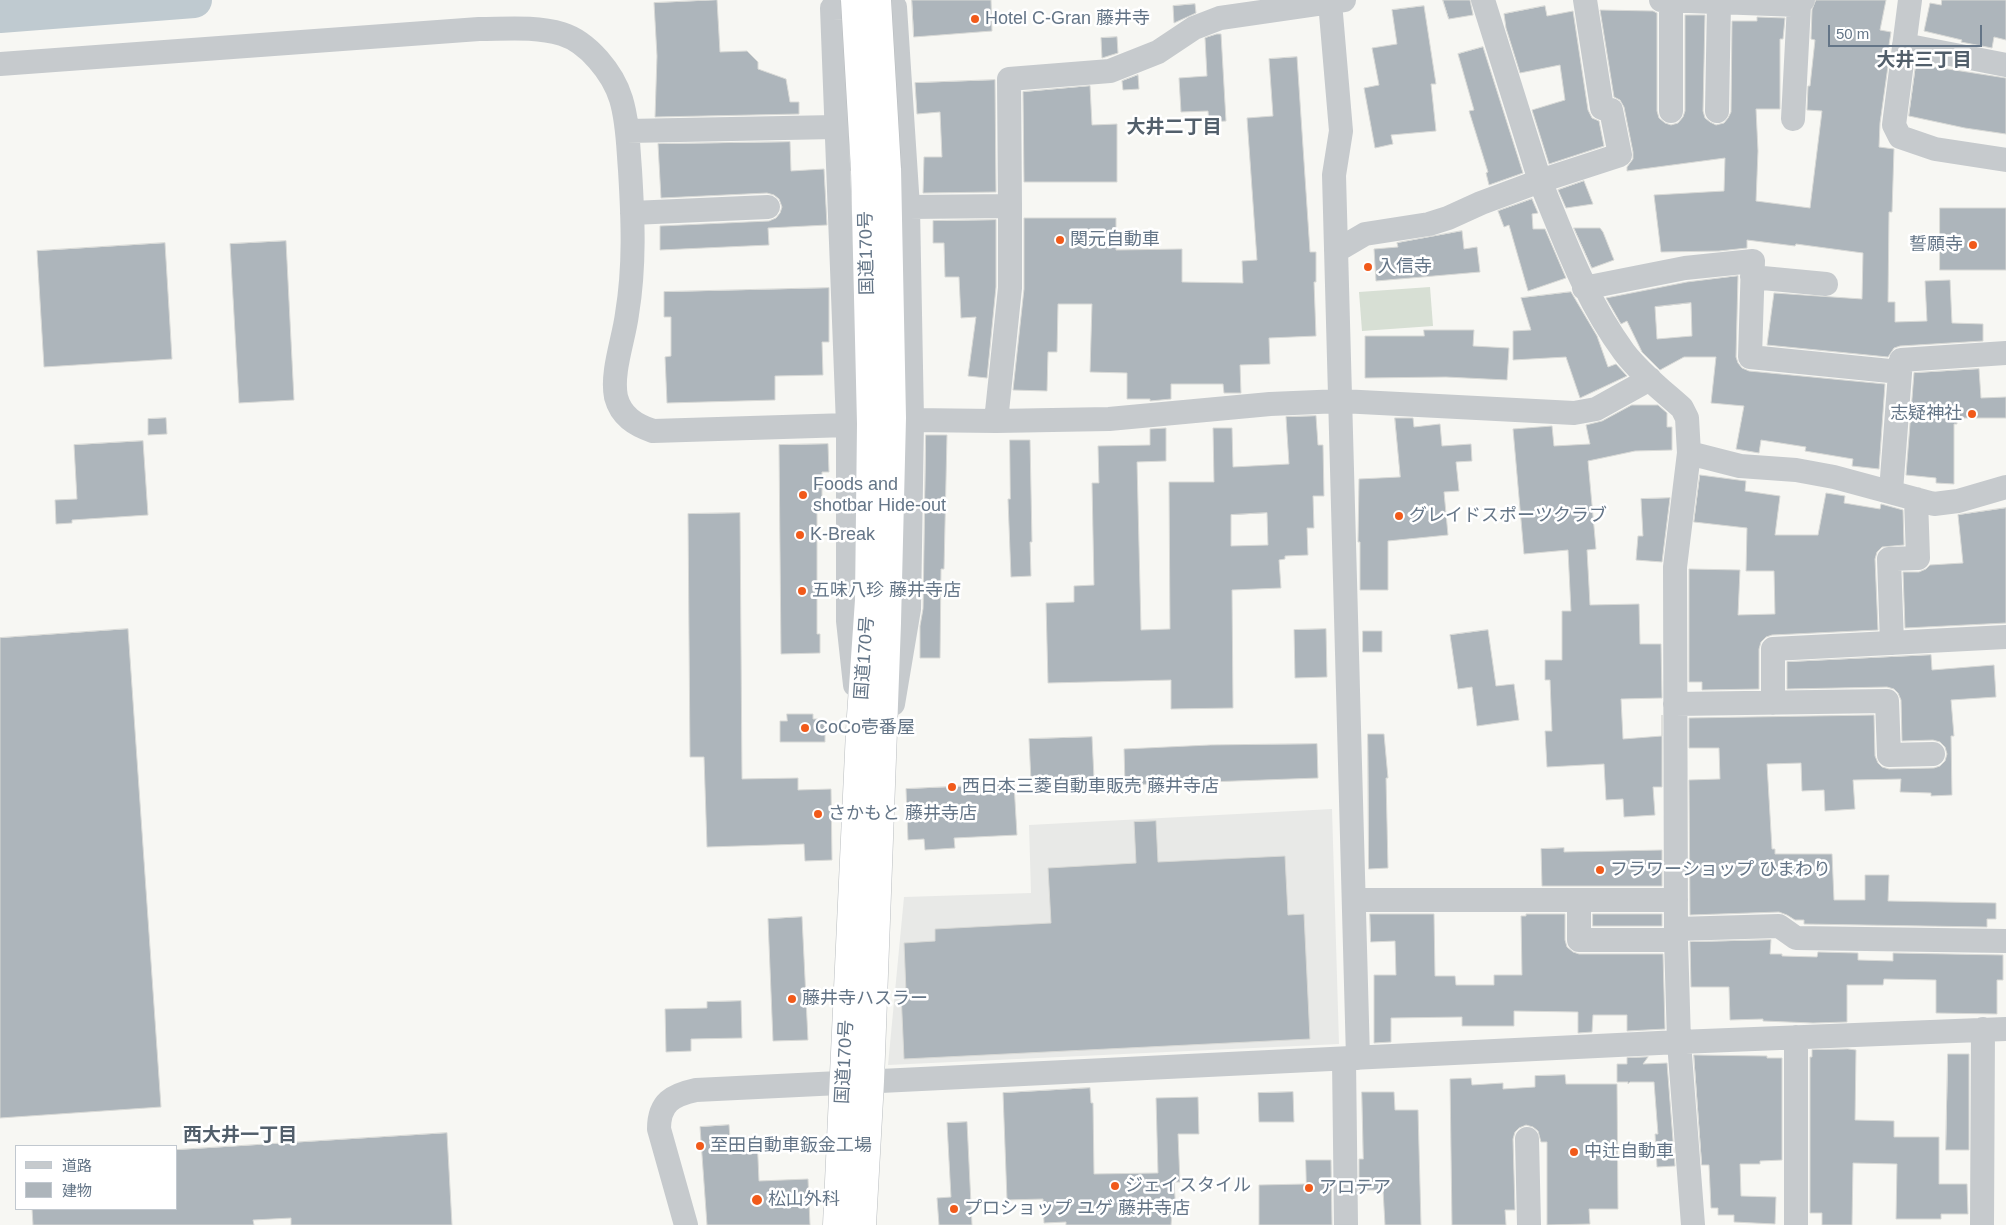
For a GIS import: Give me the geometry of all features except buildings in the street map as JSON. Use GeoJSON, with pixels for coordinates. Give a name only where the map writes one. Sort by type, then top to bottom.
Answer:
{"type":"FeatureCollection","features":[{"type":"Feature","properties":{"kind":"highway","name":"国道170号"},"geometry":{"type":"LineString","coordinates":[[837,1225],[857,1082],[881,778],[892,418],[876,169],[855,0]]}},
{"type":"Feature","properties":{"kind":"highway","name":"国道170号"},"geometry":{"type":"LineString","coordinates":[[862,1225],[857,1082],[860,731],[869,600],[877,0]]}},
{"type":"Feature","properties":{"kind":"street"},"geometry":{"type":"LineString","coordinates":[[1483,0],[1540,181],[1584,288],[1625,354],[1682,408],[1687,418],[1689,453],[1675,567],[1676,934],[1680,1042],[1693,1225]]}},
{"type":"Feature","properties":{"kind":"street"},"geometry":{"type":"LineString","coordinates":[[1336,251],[1365,234],[1429,224],[1540,181],[1620,155],[1612,110],[1602,108],[1584,0]]}},
{"type":"Feature","properties":{"kind":"street"},"geometry":{"type":"LineString","coordinates":[[1661,0],[1801,2],[1793,119]]}},
{"type":"Feature","properties":{"kind":"street"},"geometry":{"type":"LineString","coordinates":[[1671,0],[1671,111]]}},
{"type":"Feature","properties":{"kind":"street"},"geometry":{"type":"LineString","coordinates":[[1910,0],[1894,125],[1900,137],[1935,149],[2006,160]]}},
{"type":"Feature","properties":{"kind":"street"},"geometry":{"type":"LineString","coordinates":[[996,421],[1010,288],[1009,79],[1110,71],[1158,52],[1194,28],[1220,18],[1338,1],[1341,131],[1334,175],[1354,900],[1346,1225]]}},
{"type":"Feature","properties":{"kind":"street"},"geometry":{"type":"LineString","coordinates":[[1717,112],[1719,2]]}},
{"type":"Feature","properties":{"kind":"street"},"geometry":{"type":"LineString","coordinates":[[860,731],[848,621],[848,425],[832,8],[895,6],[908,207],[912,420],[909,609],[881,778]]}},
{"type":"Feature","properties":{"kind":"street"},"geometry":{"type":"LineString","coordinates":[[0,64],[469,30],[536,29],[563,34],[589,50],[608,72],[620,98],[627,131],[632,213],[632,274],[627,315],[615,378],[616,396],[623,413],[638,426],[653,430],[848,425]]}},
{"type":"Feature","properties":{"kind":"street"},"geometry":{"type":"LineString","coordinates":[[1904,45],[2006,65]]}},
{"type":"Feature","properties":{"kind":"street"},"geometry":{"type":"LineString","coordinates":[[627,131],[836,127]]}},
{"type":"Feature","properties":{"kind":"street"},"geometry":{"type":"LineString","coordinates":[[908,207],[1010,206]]}},
{"type":"Feature","properties":{"kind":"street"},"geometry":{"type":"LineString","coordinates":[[632,213],[768,207]]}},
{"type":"Feature","properties":{"kind":"street"},"geometry":{"type":"LineString","coordinates":[[1584,288],[1685,268],[1752,261],[1750,357],[1900,372]]}},
{"type":"Feature","properties":{"kind":"street"},"geometry":{"type":"LineString","coordinates":[[1752,277],[1826,284]]}},
{"type":"Feature","properties":{"kind":"street"},"geometry":{"type":"LineString","coordinates":[[1891,492],[1901,360],[2006,353]]}},
{"type":"Feature","properties":{"kind":"street"},"geometry":{"type":"LineString","coordinates":[[912,420],[996,421],[1109,418],[1270,404],[1341,401],[1574,413],[1596,409],[1650,379]]}},
{"type":"Feature","properties":{"kind":"street"},"geometry":{"type":"LineString","coordinates":[[1689,453],[1740,466],[1796,470],[1834,477],[1934,504],[1958,501],[2006,488]]}},
{"type":"Feature","properties":{"kind":"street"},"geometry":{"type":"LineString","coordinates":[[1892,643],[1889,559],[1918,558],[1916,499]]}},
{"type":"Feature","properties":{"kind":"street"},"geometry":{"type":"LineString","coordinates":[[1773,703],[1773,649],[2006,637]]}},
{"type":"Feature","properties":{"kind":"street"},"geometry":{"type":"LineString","coordinates":[[1675,704],[1887,701],[1889,755],[1933,754]]}},
{"type":"Feature","properties":{"kind":"street"},"geometry":{"type":"LineString","coordinates":[[1354,900],[1676,900]]}},
{"type":"Feature","properties":{"kind":"street"},"geometry":{"type":"LineString","coordinates":[[1580,910],[1579,940],[1780,926],[1796,938],[2006,941]]}},
{"type":"Feature","properties":{"kind":"street"},"geometry":{"type":"LineString","coordinates":[[1982,1225],[1983,1029]]}},
{"type":"Feature","properties":{"kind":"street"},"geometry":{"type":"LineString","coordinates":[[686,1225],[659,1129],[659,1119],[666,1104],[677,1094],[696,1090],[1680,1042],[2006,1029]]}},
{"type":"Feature","properties":{"kind":"street"},"geometry":{"type":"LineString","coordinates":[[1796,1037],[1796,1225]]}},
{"type":"Feature","properties":{"kind":"street"},"geometry":{"type":"LineString","coordinates":[[1527,1139],[1529,1225]]}},
{"type":"Feature","properties":{"kind":"shaded area"},"geometry":{"type":"Polygon","coordinates":[[[1430,287],[1433,326],[1362,331],[1359,292],[1430,287]]]}},
{"type":"Feature","properties":{"kind":"shaded area"},"geometry":{"type":"Polygon","coordinates":[[[1332,809],[1339,1044],[888,1065],[904,897],[1031,893],[1029,825],[1332,809]]]}},
{"type":"Feature","properties":{"kind":"waterway"},"geometry":{"type":"LineString","coordinates":[[0,15],[194,0]]}},
{"type":"Feature","properties":{"kind":"place","name":"Hotel C-Gran 藤井寺"},"geometry":{"type":"Point","coordinates":[975,19]}},
{"type":"Feature","properties":{"kind":"place","name":"関元自動車"},"geometry":{"type":"Point","coordinates":[1060,240]}},
{"type":"Feature","properties":{"kind":"place","name":"誓願寺"},"geometry":{"type":"Point","coordinates":[1973,245]}},
{"type":"Feature","properties":{"kind":"place","name":"入信寺"},"geometry":{"type":"Point","coordinates":[1368,267]}},
{"type":"Feature","properties":{"kind":"place","name":"志疑神社"},"geometry":{"type":"Point","coordinates":[1972,414]}},
{"type":"Feature","properties":{"kind":"place","name":"Foods and shotbar Hide-out"},"geometry":{"type":"Point","coordinates":[803,495]}},
{"type":"Feature","properties":{"kind":"place","name":"グレイドスポーツクラブ"},"geometry":{"type":"Point","coordinates":[1399,516]}},
{"type":"Feature","properties":{"kind":"place","name":"K-Break"},"geometry":{"type":"Point","coordinates":[800,535]}},
{"type":"Feature","properties":{"kind":"place","name":"五味八珍 藤井寺店"},"geometry":{"type":"Point","coordinates":[802,591]}},
{"type":"Feature","properties":{"kind":"place","name":"CoCo壱番屋"},"geometry":{"type":"Point","coordinates":[805,728]}},
{"type":"Feature","properties":{"kind":"place","name":"西日本三菱自動車販売 藤井寺店"},"geometry":{"type":"Point","coordinates":[952,787]}},
{"type":"Feature","properties":{"kind":"place","name":"さかもと 藤井寺店"},"geometry":{"type":"Point","coordinates":[818,814]}},
{"type":"Feature","properties":{"kind":"place","name":"フラワーショップ ひまわり"},"geometry":{"type":"Point","coordinates":[1600,870]}},
{"type":"Feature","properties":{"kind":"place","name":"藤井寺ハスラー"},"geometry":{"type":"Point","coordinates":[792,999]}},
{"type":"Feature","properties":{"kind":"place","name":"至田自動車鈑金工場"},"geometry":{"type":"Point","coordinates":[700,1146]}},
{"type":"Feature","properties":{"kind":"place","name":"中辻自動車"},"geometry":{"type":"Point","coordinates":[1574,1152]}},
{"type":"Feature","properties":{"kind":"place","name":"ジェイスタイル"},"geometry":{"type":"Point","coordinates":[1115,1186]}},
{"type":"Feature","properties":{"kind":"place","name":"アロテア"},"geometry":{"type":"Point","coordinates":[1309,1188]}},
{"type":"Feature","properties":{"kind":"place","name":"松山外科"},"geometry":{"type":"Point","coordinates":[757,1200]}},
{"type":"Feature","properties":{"kind":"place","name":"プロショップ ユゲ 藤井寺店"},"geometry":{"type":"Point","coordinates":[954,1209]}},
{"type":"Feature","properties":{"kind":"district","name":"大井三丁目"},"geometry":{"type":"Point","coordinates":[1924,61]}},
{"type":"Feature","properties":{"kind":"district","name":"大井二丁目"},"geometry":{"type":"Point","coordinates":[1174,128]}},
{"type":"Feature","properties":{"kind":"district","name":"西大井一丁目"},"geometry":{"type":"Point","coordinates":[240,1136]}}]}
